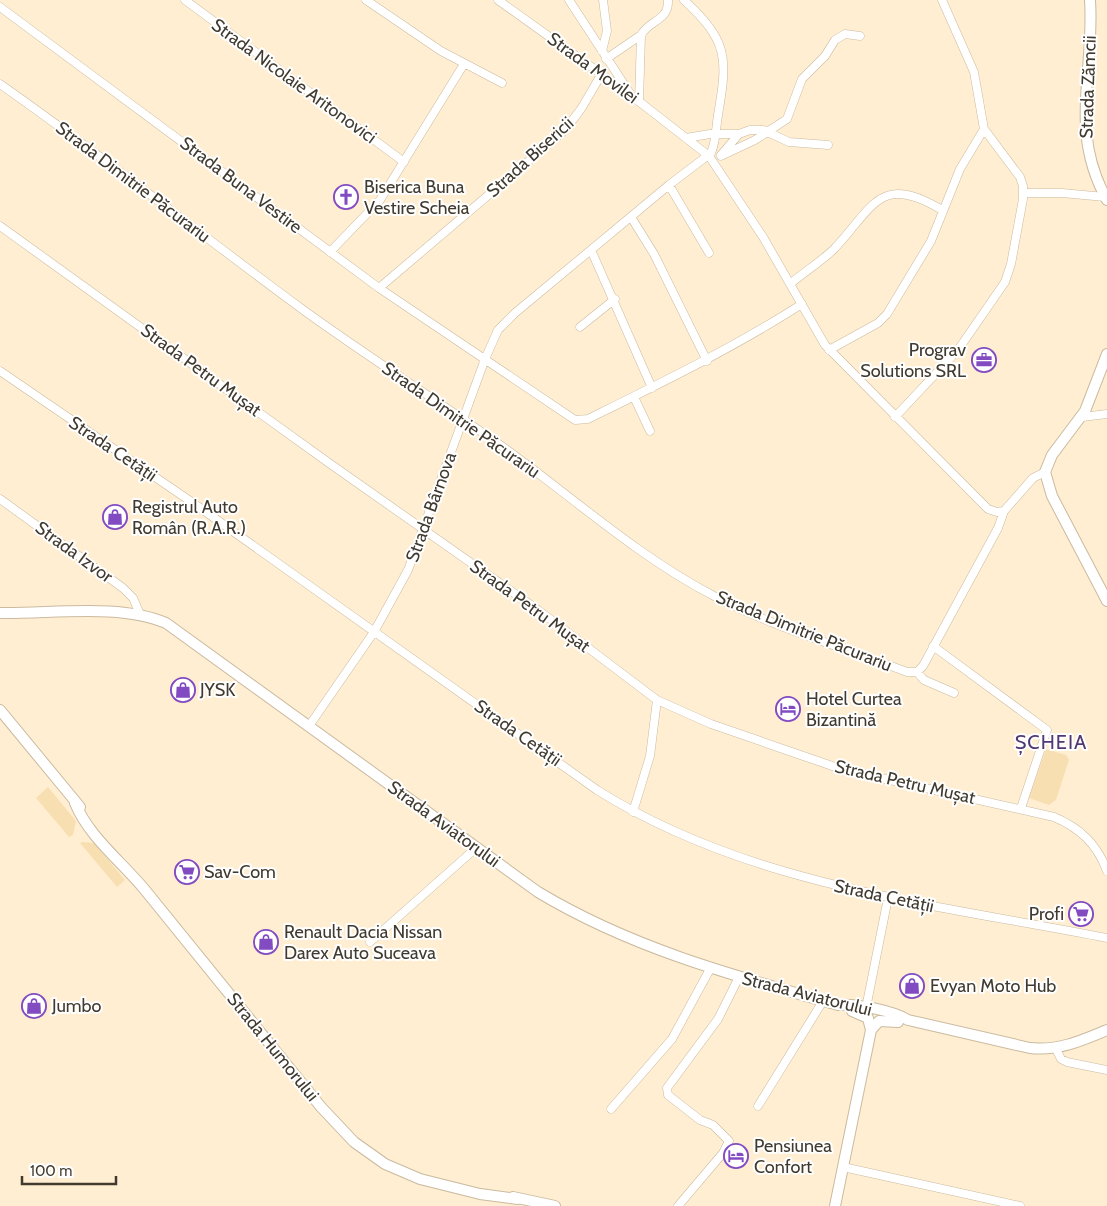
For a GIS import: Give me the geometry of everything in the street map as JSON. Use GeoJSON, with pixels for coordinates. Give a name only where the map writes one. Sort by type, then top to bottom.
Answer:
{"type":"FeatureCollection","features":[{"type":"Feature","properties":{"kind":"main road","name":"Strada Zămcii"},"geometry":{"type":"LineString","coordinates":[[1090,0],[1085,130],[1088,154],[1106,199]]}},
{"type":"Feature","properties":{"kind":"main road"},"geometry":{"type":"LineString","coordinates":[[1107,354],[1082,417],[1052,455],[1045,472],[1046,482],[1056,504],[1107,601]]}},
{"type":"Feature","properties":{"kind":"main road","name":"Strada Aviatorului"},"geometry":{"type":"LineString","coordinates":[[0,613],[105,612],[140,614],[166,623],[179,630],[523,882],[567,909],[674,957],[710,969],[838,1005],[846,1004],[866,1008],[902,1016],[908,1020]]}},
{"type":"Feature","properties":{"kind":"main road","name":"Strada Humorului"},"geometry":{"type":"LineString","coordinates":[[0,710],[75,802],[82,808],[120,856],[126,867],[344,1132],[369,1154],[394,1168],[420,1179],[505,1199],[518,1199],[556,1206]]}},
{"type":"Feature","properties":{"kind":"main road"},"geometry":{"type":"LineString","coordinates":[[835,1206],[870,1030],[870,1022],[865,1016],[838,1005]]}},
{"type":"Feature","properties":{"kind":"main road"},"geometry":{"type":"LineString","coordinates":[[870,1030],[879,1020],[902,1023],[908,1020],[1030,1048],[1056,1049],[1107,1030]]}},
{"type":"Feature","properties":{"kind":"street","name":"Strada Nicolaie Aritonovici"},"geometry":{"type":"LineString","coordinates":[[185,0],[404,162]]}},
{"type":"Feature","properties":{"kind":"street"},"geometry":{"type":"LineString","coordinates":[[366,0],[464,64],[502,83]]}},
{"type":"Feature","properties":{"kind":"street","name":"Strada Movilei"},"geometry":{"type":"LineString","coordinates":[[498,0],[632,96],[711,159],[763,237],[829,350],[988,509],[997,512],[1004,511]]}},
{"type":"Feature","properties":{"kind":"street"},"geometry":{"type":"LineString","coordinates":[[569,0],[632,96]]}},
{"type":"Feature","properties":{"kind":"street"},"geometry":{"type":"LineString","coordinates":[[602,51],[607,31],[603,0]]}},
{"type":"Feature","properties":{"kind":"street"},"geometry":{"type":"LineString","coordinates":[[639,102],[641,36],[644,29],[664,16],[668,9],[668,0]]}},
{"type":"Feature","properties":{"kind":"street"},"geometry":{"type":"LineString","coordinates":[[684,0],[714,30],[723,58],[724,76],[711,159]]}},
{"type":"Feature","properties":{"kind":"street"},"geometry":{"type":"LineString","coordinates":[[895,416],[958,350],[1005,282],[1014,249],[1023,193],[1020,177],[984,129],[974,72],[942,0]]}},
{"type":"Feature","properties":{"kind":"street","name":"Strada Buna Vestire"},"geometry":{"type":"LineString","coordinates":[[0,7],[379,288],[575,420],[588,419],[707,361],[750,337],[802,304]]}},
{"type":"Feature","properties":{"kind":"street"},"geometry":{"type":"LineString","coordinates":[[721,156],[768,132],[787,119],[802,79],[825,56],[835,40],[845,34],[860,36]]}},
{"type":"Feature","properties":{"kind":"street"},"geometry":{"type":"LineString","coordinates":[[606,58],[641,36]]}},
{"type":"Feature","properties":{"kind":"street"},"geometry":{"type":"LineString","coordinates":[[330,252],[348,231],[376,205],[464,64]]}},
{"type":"Feature","properties":{"kind":"street","name":"Strada Bisericii"},"geometry":{"type":"LineString","coordinates":[[379,288],[565,130],[581,110],[601,74]]}},
{"type":"Feature","properties":{"kind":"street","name":"Strada Dimitrie Păcurariu"},"geometry":{"type":"LineString","coordinates":[[0,84],[55,122],[303,309],[463,420],[628,541],[712,595],[806,635],[907,672],[917,672],[924,680],[954,693]]}},
{"type":"Feature","properties":{"kind":"street"},"geometry":{"type":"LineString","coordinates":[[829,350],[878,323],[887,314],[931,241],[942,210],[960,170],[984,129]]}},
{"type":"Feature","properties":{"kind":"street"},"geometry":{"type":"LineString","coordinates":[[686,138],[715,133],[739,134],[750,130],[768,132],[789,142],[828,145]]}},
{"type":"Feature","properties":{"kind":"street"},"geometry":{"type":"LineString","coordinates":[[721,156],[739,134]]}},
{"type":"Feature","properties":{"kind":"street","name":"Strada Bârnova"},"geometry":{"type":"LineString","coordinates":[[309,726],[374,632],[408,570],[485,359],[503,323],[669,185],[711,159],[721,156]]}},
{"type":"Feature","properties":{"kind":"street"},"geometry":{"type":"LineString","coordinates":[[669,185],[709,254]]}},
{"type":"Feature","properties":{"kind":"street"},"geometry":{"type":"LineString","coordinates":[[1023,193],[1062,192],[1106,199]]}},
{"type":"Feature","properties":{"kind":"street"},"geometry":{"type":"LineString","coordinates":[[790,284],[832,250],[863,213],[885,196],[900,193],[928,202],[942,210]]}},
{"type":"Feature","properties":{"kind":"street"},"geometry":{"type":"LineString","coordinates":[[631,217],[654,254],[707,361]]}},
{"type":"Feature","properties":{"kind":"street","name":"Strada Petru Mușat"},"geometry":{"type":"LineString","coordinates":[[0,226],[423,530],[538,610],[657,700],[711,724],[848,771],[1054,816],[1077,828],[1093,843],[1107,870]]}},
{"type":"Feature","properties":{"kind":"street"},"geometry":{"type":"LineString","coordinates":[[592,250],[615,299],[652,388]]}},
{"type":"Feature","properties":{"kind":"street"},"geometry":{"type":"LineString","coordinates":[[580,327],[615,299]]}},
{"type":"Feature","properties":{"kind":"street","name":"Strada Cetății"},"geometry":{"type":"LineString","coordinates":[[0,371],[196,505],[597,790],[633,812],[671,829],[772,868],[813,881],[888,898],[1107,938]]}},
{"type":"Feature","properties":{"kind":"street"},"geometry":{"type":"LineString","coordinates":[[634,396],[650,431]]}},
{"type":"Feature","properties":{"kind":"street"},"geometry":{"type":"LineString","coordinates":[[1082,417],[1107,414]]}},
{"type":"Feature","properties":{"kind":"street"},"geometry":{"type":"LineString","coordinates":[[917,672],[934,646],[998,528],[1004,511],[1034,478],[1045,472]]}},
{"type":"Feature","properties":{"kind":"street","name":"Strada Izvor"},"geometry":{"type":"LineString","coordinates":[[0,499],[123,588],[133,598],[140,614]]}},
{"type":"Feature","properties":{"kind":"street"},"geometry":{"type":"LineString","coordinates":[[934,646],[1046,730],[1022,808]]}},
{"type":"Feature","properties":{"kind":"street"},"geometry":{"type":"LineString","coordinates":[[633,812],[650,756],[657,700]]}},
{"type":"Feature","properties":{"kind":"street"},"geometry":{"type":"LineString","coordinates":[[370,942],[476,848]]}},
{"type":"Feature","properties":{"kind":"street"},"geometry":{"type":"LineString","coordinates":[[866,1008],[888,898]]}},
{"type":"Feature","properties":{"kind":"street"},"geometry":{"type":"LineString","coordinates":[[611,1109],[672,1040],[710,969]]}},
{"type":"Feature","properties":{"kind":"street"},"geometry":{"type":"LineString","coordinates":[[678,1206],[723,1153],[729,1141],[713,1125],[700,1120],[668,1095],[667,1088],[718,1019],[739,977]]}},
{"type":"Feature","properties":{"kind":"street"},"geometry":{"type":"LineString","coordinates":[[758,1106],[823,1001]]}},
{"type":"Feature","properties":{"kind":"street"},"geometry":{"type":"LineString","coordinates":[[1056,1049],[1061,1059],[1066,1062],[1107,1070]]}},
{"type":"Feature","properties":{"kind":"street"},"geometry":{"type":"LineString","coordinates":[[843,1168],[1020,1206]]}},
{"type":"Feature","properties":{"kind":"shaded area"},"geometry":{"type":"Polygon","coordinates":[[[1046,749],[1066,755],[1069,760],[1056,800],[1049,805],[1029,798],[1046,749]]]}},
{"type":"Feature","properties":{"kind":"shaded area"},"geometry":{"type":"Polygon","coordinates":[[[48,787],[76,821],[73,835],[69,837],[36,798],[48,787]]]}},
{"type":"Feature","properties":{"kind":"shaded area"},"geometry":{"type":"Polygon","coordinates":[[[80,843],[94,843],[125,880],[117,887],[80,843]]]}},
{"type":"Feature","properties":{"kind":"place","name":"Biserica Buna Vestire Scheia"},"geometry":{"type":"Point","coordinates":[346,197]}},
{"type":"Feature","properties":{"kind":"place","name":"Prograv Solutions SRL"},"geometry":{"type":"Point","coordinates":[984,360]}},
{"type":"Feature","properties":{"kind":"place","name":"Registrul Auto Român (R.A.R.)"},"geometry":{"type":"Point","coordinates":[115,517]}},
{"type":"Feature","properties":{"kind":"place","name":"JYSK"},"geometry":{"type":"Point","coordinates":[183,690]}},
{"type":"Feature","properties":{"kind":"place","name":"Hotel Curtea Bizantină"},"geometry":{"type":"Point","coordinates":[788,709]}},
{"type":"Feature","properties":{"kind":"place","name":"Sav-Com"},"geometry":{"type":"Point","coordinates":[187,872]}},
{"type":"Feature","properties":{"kind":"place","name":"Profi"},"geometry":{"type":"Point","coordinates":[1081,914]}},
{"type":"Feature","properties":{"kind":"place","name":"Renault Dacia Nissan Darex Auto Suceava"},"geometry":{"type":"Point","coordinates":[266,942]}},
{"type":"Feature","properties":{"kind":"place","name":"Evyan Moto Hub"},"geometry":{"type":"Point","coordinates":[912,986]}},
{"type":"Feature","properties":{"kind":"place","name":"Jumbo"},"geometry":{"type":"Point","coordinates":[34,1006]}},
{"type":"Feature","properties":{"kind":"place","name":"Pensiunea Confort"},"geometry":{"type":"Point","coordinates":[736,1156]}},
{"type":"Feature","properties":{"kind":"district","name":"ȘCHEIA"},"geometry":{"type":"Point","coordinates":[1051,742]}}]}
